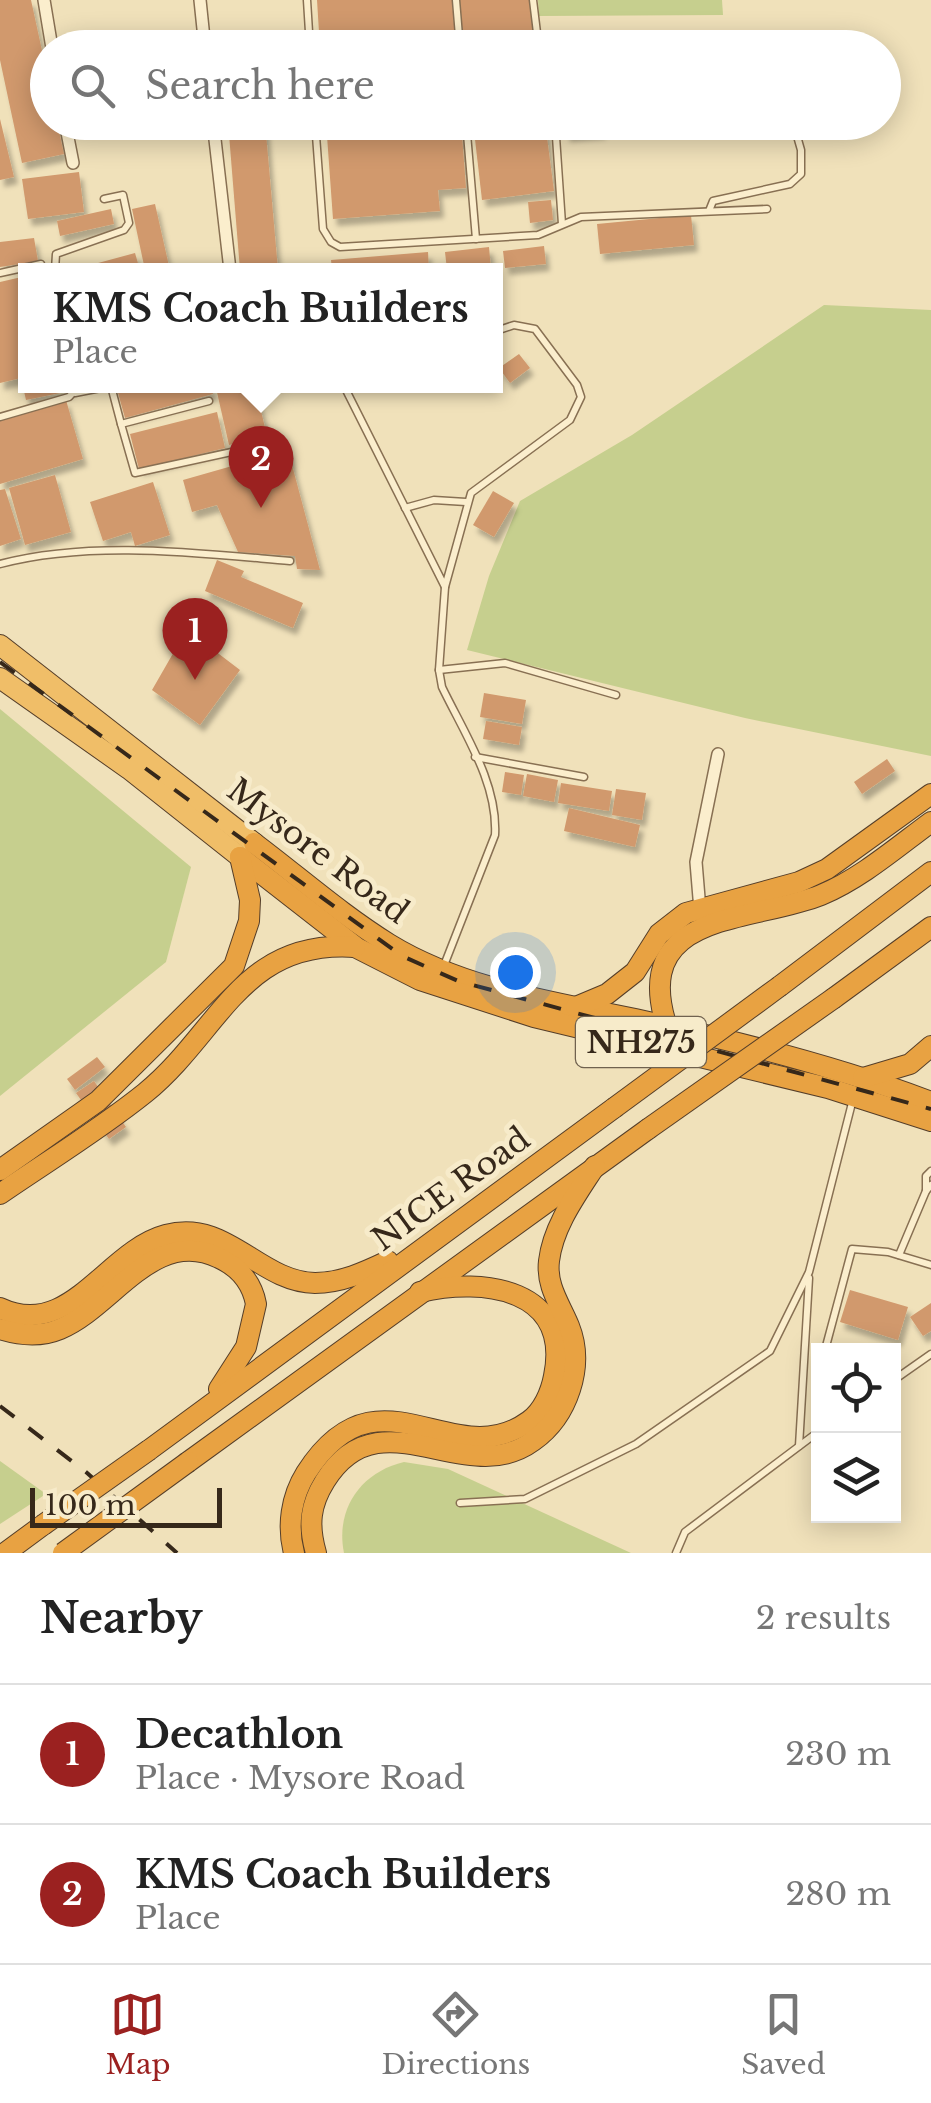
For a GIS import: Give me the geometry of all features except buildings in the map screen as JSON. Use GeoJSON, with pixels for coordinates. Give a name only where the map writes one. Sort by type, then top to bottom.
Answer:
{"type":"FeatureCollection","features":[{"type":"Feature","properties":{"kind":"highway","name":"Mysore Road"},"geometry":{"type":"LineString","coordinates":[[0,645],[247,850],[357,948],[420,980],[488,1004],[931,1102]]}},
{"type":"Feature","properties":{"kind":"highway","name":"Mysore Road"},"geometry":{"type":"LineString","coordinates":[[0,678],[390,945],[494,988],[668,1026],[857,1087],[931,1121]]}},
{"type":"Feature","properties":{"kind":"highway"},"geometry":{"type":"LineString","coordinates":[[576,1007],[607,994],[635,972],[660,934],[686,913],[799,882],[827,869],[931,794]]}},
{"type":"Feature","properties":{"kind":"highway"},"geometry":{"type":"LineString","coordinates":[[668,1026],[660,999],[661,980],[674,948],[686,936],[708,923],[822,895],[931,822]]}},
{"type":"Feature","properties":{"kind":"highway"},"geometry":{"type":"LineString","coordinates":[[0,1170],[98,1100],[234,966],[248,922],[247,850]]}},
{"type":"Feature","properties":{"kind":"highway","name":"NICE Road"},"geometry":{"type":"LineString","coordinates":[[5,1553],[931,872]]}},
{"type":"Feature","properties":{"kind":"highway","name":"NICE Road"},"geometry":{"type":"LineString","coordinates":[[63,1553],[931,927]]}},
{"type":"Feature","properties":{"kind":"highway"},"geometry":{"type":"LineString","coordinates":[[0,1194],[149,1090],[266,965],[322,945],[357,948]]}},
{"type":"Feature","properties":{"kind":"highway"},"geometry":{"type":"LineString","coordinates":[[857,1087],[910,1064],[931,1046]]}},
{"type":"Feature","properties":{"kind":"highway"},"geometry":{"type":"LineString","coordinates":[[316,1553],[310,1530],[313,1499],[332,1470],[358,1447],[390,1441],[420,1443],[478,1459],[512,1453],[534,1441],[555,1419],[570,1394],[576,1361],[570,1330],[551,1290],[548,1262],[562,1220],[596,1166]]}},
{"type":"Feature","properties":{"kind":"highway"},"geometry":{"type":"LineString","coordinates":[[0,1308],[23,1317],[56,1311],[164,1235],[201,1234],[222,1239],[277,1275],[314,1283],[345,1279],[422,1246]]}},
{"type":"Feature","properties":{"kind":"highway"},"geometry":{"type":"LineString","coordinates":[[0,1329],[30,1335],[62,1328],[164,1254],[190,1250],[213,1254],[246,1280],[256,1304],[246,1348],[209,1402]]}},
{"type":"Feature","properties":{"kind":"highway"},"geometry":{"type":"LineString","coordinates":[[294,1553],[290,1518],[299,1484],[319,1453],[342,1433],[375,1422],[410,1420],[472,1439],[503,1436],[533,1419],[551,1392],[558,1356],[550,1324],[529,1300],[500,1288],[452,1285],[420,1292]]}},
{"type":"Feature","properties":{"kind":"street"},"geometry":{"type":"LineString","coordinates":[[44,0],[49,30]]}},
{"type":"Feature","properties":{"kind":"street"},"geometry":{"type":"LineString","coordinates":[[200,0],[204,30]]}},
{"type":"Feature","properties":{"kind":"street"},"geometry":{"type":"LineString","coordinates":[[69,140],[72,163]]}},
{"type":"Feature","properties":{"kind":"street"},"geometry":{"type":"LineString","coordinates":[[216,140],[229,263]]}},
{"type":"Feature","properties":{"kind":"street"},"geometry":{"type":"LineString","coordinates":[[700,910],[696,862],[718,754]]}},
{"type":"Feature","properties":{"kind":"lane"},"geometry":{"type":"LineString","coordinates":[[307,0],[309,30]]}},
{"type":"Feature","properties":{"kind":"lane"},"geometry":{"type":"LineString","coordinates":[[456,0],[458,30]]}},
{"type":"Feature","properties":{"kind":"lane"},"geometry":{"type":"LineString","coordinates":[[533,0],[537,30]]}},
{"type":"Feature","properties":{"kind":"lane"},"geometry":{"type":"LineString","coordinates":[[316,140],[323,230],[335,246],[538,235],[581,217],[767,209]]}},
{"type":"Feature","properties":{"kind":"lane"},"geometry":{"type":"LineString","coordinates":[[468,140],[476,239]]}},
{"type":"Feature","properties":{"kind":"lane"},"geometry":{"type":"LineString","coordinates":[[555,140],[562,224]]}},
{"type":"Feature","properties":{"kind":"lane"},"geometry":{"type":"LineString","coordinates":[[709,212],[713,200],[790,184],[801,174],[798,140]]}},
{"type":"Feature","properties":{"kind":"lane"},"geometry":{"type":"LineString","coordinates":[[55,263],[56,254],[67,246],[124,230],[129,223],[123,195],[104,199]]}},
{"type":"Feature","properties":{"kind":"lane"},"geometry":{"type":"LineString","coordinates":[[442,969],[495,835],[494,805],[438,670],[445,587],[466,502],[480,483],[570,420],[581,397],[577,385],[536,329],[514,325],[503,329]]}},
{"type":"Feature","properties":{"kind":"lane"},"geometry":{"type":"LineString","coordinates":[[0,416],[66,393]]}},
{"type":"Feature","properties":{"kind":"lane"},"geometry":{"type":"LineString","coordinates":[[113,393],[135,472],[274,443]]}},
{"type":"Feature","properties":{"kind":"lane"},"geometry":{"type":"LineString","coordinates":[[348,393],[445,587]]}},
{"type":"Feature","properties":{"kind":"lane"},"geometry":{"type":"LineString","coordinates":[[121,424],[210,401]]}},
{"type":"Feature","properties":{"kind":"lane"},"geometry":{"type":"LineString","coordinates":[[406,508],[434,500],[466,502]]}},
{"type":"Feature","properties":{"kind":"lane"},"geometry":{"type":"LineString","coordinates":[[0,564],[40,553],[214,554],[290,560]]}},
{"type":"Feature","properties":{"kind":"lane"},"geometry":{"type":"LineString","coordinates":[[438,670],[505,663],[616,695]]}},
{"type":"Feature","properties":{"kind":"lane"},"geometry":{"type":"LineString","coordinates":[[475,757],[584,776]]}},
{"type":"Feature","properties":{"kind":"lane"},"geometry":{"type":"LineString","coordinates":[[799,1446],[809,1272],[857,1087]]}},
{"type":"Feature","properties":{"kind":"lane"},"geometry":{"type":"LineString","coordinates":[[899,1255],[929,1188],[926,1176],[931,1172]]}},
{"type":"Feature","properties":{"kind":"lane"},"geometry":{"type":"LineString","coordinates":[[827,1343],[849,1252],[858,1248],[931,1265]]}},
{"type":"Feature","properties":{"kind":"lane"},"geometry":{"type":"LineString","coordinates":[[460,1503],[525,1499],[636,1444],[770,1351],[809,1272]]}},
{"type":"Feature","properties":{"kind":"lane"},"geometry":{"type":"LineString","coordinates":[[901,1375],[931,1354]]}},
{"type":"Feature","properties":{"kind":"lane"},"geometry":{"type":"LineString","coordinates":[[676,1553],[685,1532],[817,1433]]}},
{"type":"Feature","properties":{"kind":"green space"},"geometry":{"type":"Polygon","coordinates":[[[538,0],[722,0],[723,15],[539,16],[538,0]]]}},
{"type":"Feature","properties":{"kind":"green space"},"geometry":{"type":"Polygon","coordinates":[[[824,305],[931,310],[931,756],[745,718],[467,650],[489,576],[520,501],[632,435],[824,305]]]}},
{"type":"Feature","properties":{"kind":"green space"},"geometry":{"type":"Polygon","coordinates":[[[0,709],[191,867],[166,962],[0,1096],[0,709]]]}},
{"type":"Feature","properties":{"kind":"green space"},"geometry":{"type":"Polygon","coordinates":[[[0,1461],[46,1494],[0,1524],[0,1461]]]}},
{"type":"Feature","properties":{"kind":"green space"},"geometry":{"type":"Polygon","coordinates":[[[404,1462],[448,1469],[631,1553],[344,1553],[344,1522],[354,1495],[375,1474],[404,1462]]]}},
{"type":"Feature","properties":{"kind":"railway"},"geometry":{"type":"LineString","coordinates":[[0,662],[402,956],[458,981],[931,1109]]}},
{"type":"Feature","properties":{"kind":"railway"},"geometry":{"type":"LineString","coordinates":[[0,1406],[86,1472],[177,1553]]}},
{"type":"Feature","properties":{"kind":"place","name":"KMS Coach Builders"},"geometry":{"type":"Point","coordinates":[261,508]}},
{"type":"Feature","properties":{"kind":"place","name":"Decathlon"},"geometry":{"type":"Point","coordinates":[195,680]}}]}
